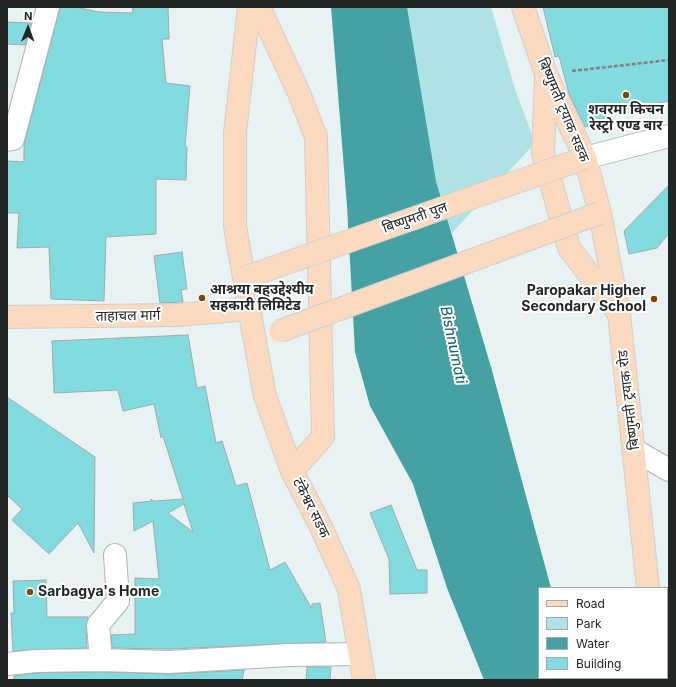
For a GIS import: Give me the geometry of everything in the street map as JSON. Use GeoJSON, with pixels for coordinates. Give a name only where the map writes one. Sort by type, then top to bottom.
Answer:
{"type":"FeatureCollection","features":[{"type":"Feature","properties":{"kind":"main road","name":"टंकेश्वर सडक"},"geometry":{"type":"LineString","coordinates":[[249,7],[235,133],[236,226],[244,278],[265,396],[292,471],[321,527],[349,588],[364,680]]}},
{"type":"Feature","properties":{"kind":"main road"},"geometry":{"type":"LineString","coordinates":[[259,7],[299,93],[316,137],[323,437],[292,471]]}},
{"type":"Feature","properties":{"kind":"main road","name":"बिष्णुमती ट्रयाक सडक"},"geometry":{"type":"LineString","coordinates":[[523,7],[546,74],[585,158],[600,213]]}},
{"type":"Feature","properties":{"kind":"main road"},"geometry":{"type":"LineString","coordinates":[[546,74],[543,153],[569,248],[619,314]]}},
{"type":"Feature","properties":{"kind":"main road","name":"बिष्णुमती पुल"},"geometry":{"type":"LineString","coordinates":[[244,278],[585,158]]}},
{"type":"Feature","properties":{"kind":"main road"},"geometry":{"type":"LineString","coordinates":[[254,336],[280,331],[600,213]]}},
{"type":"Feature","properties":{"kind":"main road","name":"बिष्णुमती ट्रयाक रोड"},"geometry":{"type":"LineString","coordinates":[[600,213],[619,314],[648,587]]}},
{"type":"Feature","properties":{"kind":"main road","name":"ताहाचल मार्ग"},"geometry":{"type":"LineString","coordinates":[[7,317],[176,315],[250,309]]}},
{"type":"Feature","properties":{"kind":"street"},"geometry":{"type":"LineString","coordinates":[[7,140],[13,139],[48,7]]}},
{"type":"Feature","properties":{"kind":"street"},"geometry":{"type":"LineString","coordinates":[[585,158],[669,136]]}},
{"type":"Feature","properties":{"kind":"street"},"geometry":{"type":"LineString","coordinates":[[634,450],[669,470]]}},
{"type":"Feature","properties":{"kind":"street"},"geometry":{"type":"LineString","coordinates":[[101,660],[98,625],[118,601],[114,555]]}},
{"type":"Feature","properties":{"kind":"street"},"geometry":{"type":"LineString","coordinates":[[7,664],[36,661],[101,660],[169,662],[289,655],[359,654]]}},
{"type":"Feature","properties":{"kind":"path"},"geometry":{"type":"LineString","coordinates":[[546,74],[669,60]]}},
{"type":"Feature","properties":{"kind":"green space"},"geometry":{"type":"Polygon","coordinates":[[[407,7],[491,7],[515,89],[535,143],[452,233],[436,181],[407,7]]]}},
{"type":"Feature","properties":{"kind":"water","name":"Bishnumati"},"geometry":{"type":"Polygon","coordinates":[[[331,7],[407,7],[436,181],[491,367],[551,587],[538,587],[538,679],[579,680],[484,680],[447,588],[413,484],[370,406],[355,352],[347,206],[331,7]]]}},
{"type":"Feature","properties":{"kind":"building"},"geometry":{"type":"Polygon","coordinates":[[[60,7],[75,7],[99,12],[133,13],[132,7],[168,7],[169,39],[162,39],[166,83],[190,86],[185,147],[187,147],[186,180],[156,179],[156,234],[106,237],[104,301],[51,299],[49,247],[17,248],[19,213],[7,213],[7,161],[24,162],[24,145],[60,7]]]}},
{"type":"Feature","properties":{"kind":"building"},"geometry":{"type":"Polygon","coordinates":[[[543,7],[669,7],[669,101],[605,113],[607,121],[585,127],[569,94],[559,56],[555,57],[543,7]]]}},
{"type":"Feature","properties":{"kind":"building"},"geometry":{"type":"Polygon","coordinates":[[[7,22],[31,23],[25,45],[7,44],[7,22]]]}},
{"type":"Feature","properties":{"kind":"building"},"geometry":{"type":"Polygon","coordinates":[[[669,185],[669,233],[657,248],[629,254],[624,231],[669,185]]]}},
{"type":"Feature","properties":{"kind":"building"},"geometry":{"type":"Polygon","coordinates":[[[182,252],[187,289],[181,290],[183,302],[160,303],[154,256],[182,252]]]}},
{"type":"Feature","properties":{"kind":"building"},"geometry":{"type":"Polygon","coordinates":[[[188,335],[197,388],[205,386],[216,443],[222,441],[236,486],[247,483],[270,570],[285,562],[312,609],[312,604],[320,603],[326,642],[169,649],[112,648],[111,635],[135,634],[135,578],[159,579],[153,521],[134,531],[133,503],[151,501],[151,499],[154,501],[183,499],[163,436],[161,438],[154,404],[123,411],[118,390],[54,393],[52,341],[188,335]],[[184,504],[168,513],[193,532],[184,504]]]}},
{"type":"Feature","properties":{"kind":"building"},"geometry":{"type":"Polygon","coordinates":[[[7,397],[95,457],[94,553],[78,523],[49,554],[12,520],[22,509],[7,495],[7,397]]]}},
{"type":"Feature","properties":{"kind":"building"},"geometry":{"type":"Polygon","coordinates":[[[391,505],[417,570],[427,570],[427,593],[390,594],[389,559],[370,513],[391,505]]]}},
{"type":"Feature","properties":{"kind":"building"},"geometry":{"type":"Polygon","coordinates":[[[46,580],[47,617],[88,617],[86,626],[87,648],[13,651],[11,613],[14,613],[13,581],[46,580]]]}},
{"type":"Feature","properties":{"kind":"building"},"geometry":{"type":"Polygon","coordinates":[[[307,667],[331,667],[330,680],[306,680],[307,667]]]}},
{"type":"Feature","properties":{"kind":"building"},"geometry":{"type":"Polygon","coordinates":[[[244,670],[242,680],[14,680],[14,676],[37,673],[101,672],[170,674],[244,670]]]}},
{"type":"Feature","properties":{"kind":"place","name":"शवरमा किचन रेस्ट्रो एण्ड बार"},"geometry":{"type":"Point","coordinates":[626,95]}},
{"type":"Feature","properties":{"kind":"place","name":"आश्रया बहुउद्देश्यीय सहकारी लिमिटेड"},"geometry":{"type":"Point","coordinates":[202,298]}},
{"type":"Feature","properties":{"kind":"place","name":"Paropakar Higher Secondary School"},"geometry":{"type":"Point","coordinates":[654,299]}},
{"type":"Feature","properties":{"kind":"place","name":"Sarbagya's Home"},"geometry":{"type":"Point","coordinates":[30,592]}}]}
